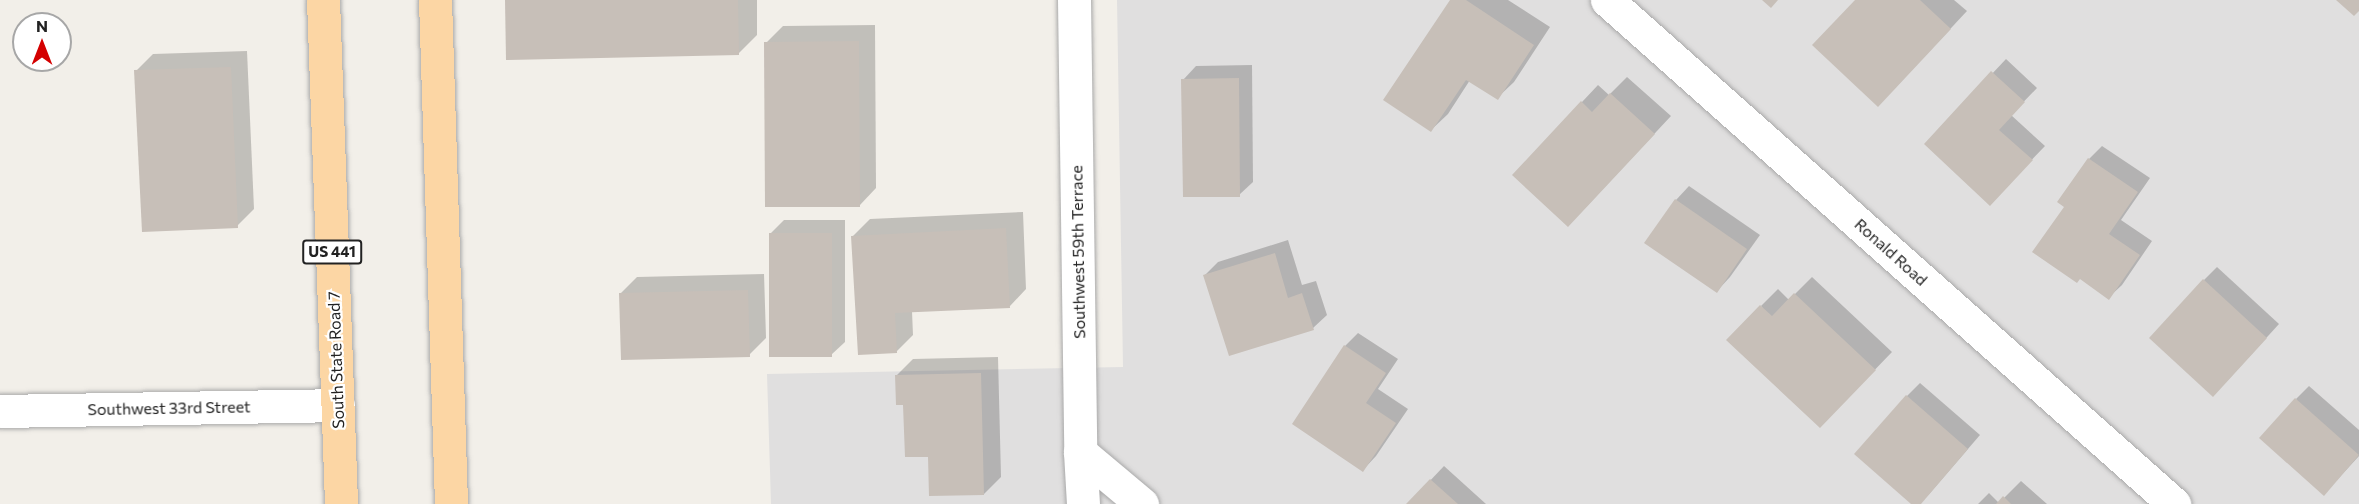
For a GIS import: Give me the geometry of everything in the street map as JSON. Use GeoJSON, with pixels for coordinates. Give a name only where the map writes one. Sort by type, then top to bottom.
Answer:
{"type":"FeatureCollection","features":[{"type":"Feature","properties":{"kind":"main road","name":"South State Road 7"},"geometry":{"type":"LineString","coordinates":[[323,0],[341,504]]}},
{"type":"Feature","properties":{"kind":"main road"},"geometry":{"type":"LineString","coordinates":[[435,0],[451,504]]}},
{"type":"Feature","properties":{"kind":"street","name":"Southwest 59th Terrace"},"geometry":{"type":"LineString","coordinates":[[1074,0],[1080,452],[1083,504]]}},
{"type":"Feature","properties":{"kind":"street","name":"Ronald Road"},"geometry":{"type":"LineString","coordinates":[[1607,0],[2174,504]]}},
{"type":"Feature","properties":{"kind":"street","name":"Southwest 33rd Street"},"geometry":{"type":"LineString","coordinates":[[0,411],[338,405]]}},
{"type":"Feature","properties":{"kind":"street"},"geometry":{"type":"LineString","coordinates":[[1080,452],[1142,504]]}},
{"type":"Feature","properties":{"kind":"shaded area"},"geometry":{"type":"Polygon","coordinates":[[[1117,0],[2359,0],[2359,504],[771,504],[767,374],[1123,367],[1117,0]]]}},
{"type":"Feature","properties":{"kind":"building"},"geometry":{"type":"Polygon","coordinates":[[[505,0],[738,0],[739,55],[506,60],[505,0]]]}},
{"type":"Feature","properties":{"kind":"building"},"geometry":{"type":"Polygon","coordinates":[[[1450,0],[1466,0],[1534,45],[1498,100],[1466,80],[1431,132],[1383,100],[1450,0]]]}},
{"type":"Feature","properties":{"kind":"building"},"geometry":{"type":"Polygon","coordinates":[[[1762,0],[1778,0],[1771,8],[1762,0]]]}},
{"type":"Feature","properties":{"kind":"building"},"geometry":{"type":"Polygon","coordinates":[[[1855,0],[1920,0],[1951,29],[1878,107],[1812,45],[1855,0]]]}},
{"type":"Feature","properties":{"kind":"building"},"geometry":{"type":"Polygon","coordinates":[[[2336,0],[2359,0],[2359,11],[2354,16],[2336,0]]]}},
{"type":"Feature","properties":{"kind":"building"},"geometry":{"type":"Polygon","coordinates":[[[859,41],[860,207],[765,207],[764,42],[859,41]]]}},
{"type":"Feature","properties":{"kind":"building"},"geometry":{"type":"Polygon","coordinates":[[[231,67],[238,228],[142,232],[134,70],[231,67]]]}},
{"type":"Feature","properties":{"kind":"building"},"geometry":{"type":"Polygon","coordinates":[[[1991,71],[2025,102],[1999,130],[2033,160],[1990,206],[1924,144],[1991,71]]]}},
{"type":"Feature","properties":{"kind":"building"},"geometry":{"type":"Polygon","coordinates":[[[1239,78],[1240,197],[1183,197],[1181,79],[1239,78]]]}},
{"type":"Feature","properties":{"kind":"building"},"geometry":{"type":"Polygon","coordinates":[[[1610,93],[1655,134],[1568,227],[1512,175],[1581,101],[1592,112],[1610,93]]]}},
{"type":"Feature","properties":{"kind":"building"},"geometry":{"type":"Polygon","coordinates":[[[2088,158],[2138,192],[2109,234],[2140,255],[2109,300],[2080,279],[2077,283],[2032,252],[2064,207],[2057,202],[2088,158]]]}},
{"type":"Feature","properties":{"kind":"building"},"geometry":{"type":"Polygon","coordinates":[[[1675,199],[1747,249],[1717,293],[1644,243],[1675,199]]]}},
{"type":"Feature","properties":{"kind":"building"},"geometry":{"type":"Polygon","coordinates":[[[1006,228],[1010,308],[895,313],[897,353],[858,355],[851,236],[1006,228]]]}},
{"type":"Feature","properties":{"kind":"building"},"geometry":{"type":"Polygon","coordinates":[[[769,233],[832,233],[832,357],[769,357],[769,233]]]}},
{"type":"Feature","properties":{"kind":"building"},"geometry":{"type":"Polygon","coordinates":[[[1275,253],[1288,298],[1302,293],[1314,330],[1229,356],[1203,275],[1275,253]]]}},
{"type":"Feature","properties":{"kind":"building"},"geometry":{"type":"Polygon","coordinates":[[[2203,279],[2267,338],[2213,397],[2149,338],[2203,279]]]}},
{"type":"Feature","properties":{"kind":"building"},"geometry":{"type":"Polygon","coordinates":[[[748,290],[750,357],[621,360],[619,293],[748,290]]]}},
{"type":"Feature","properties":{"kind":"building"},"geometry":{"type":"Polygon","coordinates":[[[1794,293],[1876,370],[1820,428],[1726,340],[1760,305],[1772,316],[1794,293]]]}},
{"type":"Feature","properties":{"kind":"building"},"geometry":{"type":"Polygon","coordinates":[[[1344,345],[1386,373],[1366,403],[1396,423],[1363,472],[1292,424],[1344,345]]]}},
{"type":"Feature","properties":{"kind":"building"},"geometry":{"type":"Polygon","coordinates":[[[981,373],[984,495],[929,496],[928,457],[905,457],[903,405],[896,405],[895,375],[981,373]]]}},
{"type":"Feature","properties":{"kind":"building"},"geometry":{"type":"Polygon","coordinates":[[[1906,395],[1968,449],[1921,504],[1911,504],[1854,454],[1906,395]]]}},
{"type":"Feature","properties":{"kind":"building"},"geometry":{"type":"Polygon","coordinates":[[[2295,398],[2359,455],[2324,496],[2259,438],[2295,398]]]}},
{"type":"Feature","properties":{"kind":"building"},"geometry":{"type":"Polygon","coordinates":[[[1430,479],[1458,504],[1406,504],[1430,479]]]}},
{"type":"Feature","properties":{"kind":"building"},"geometry":{"type":"Polygon","coordinates":[[[2003,496],[2011,504],[1996,504],[2003,496]]]}}]}
